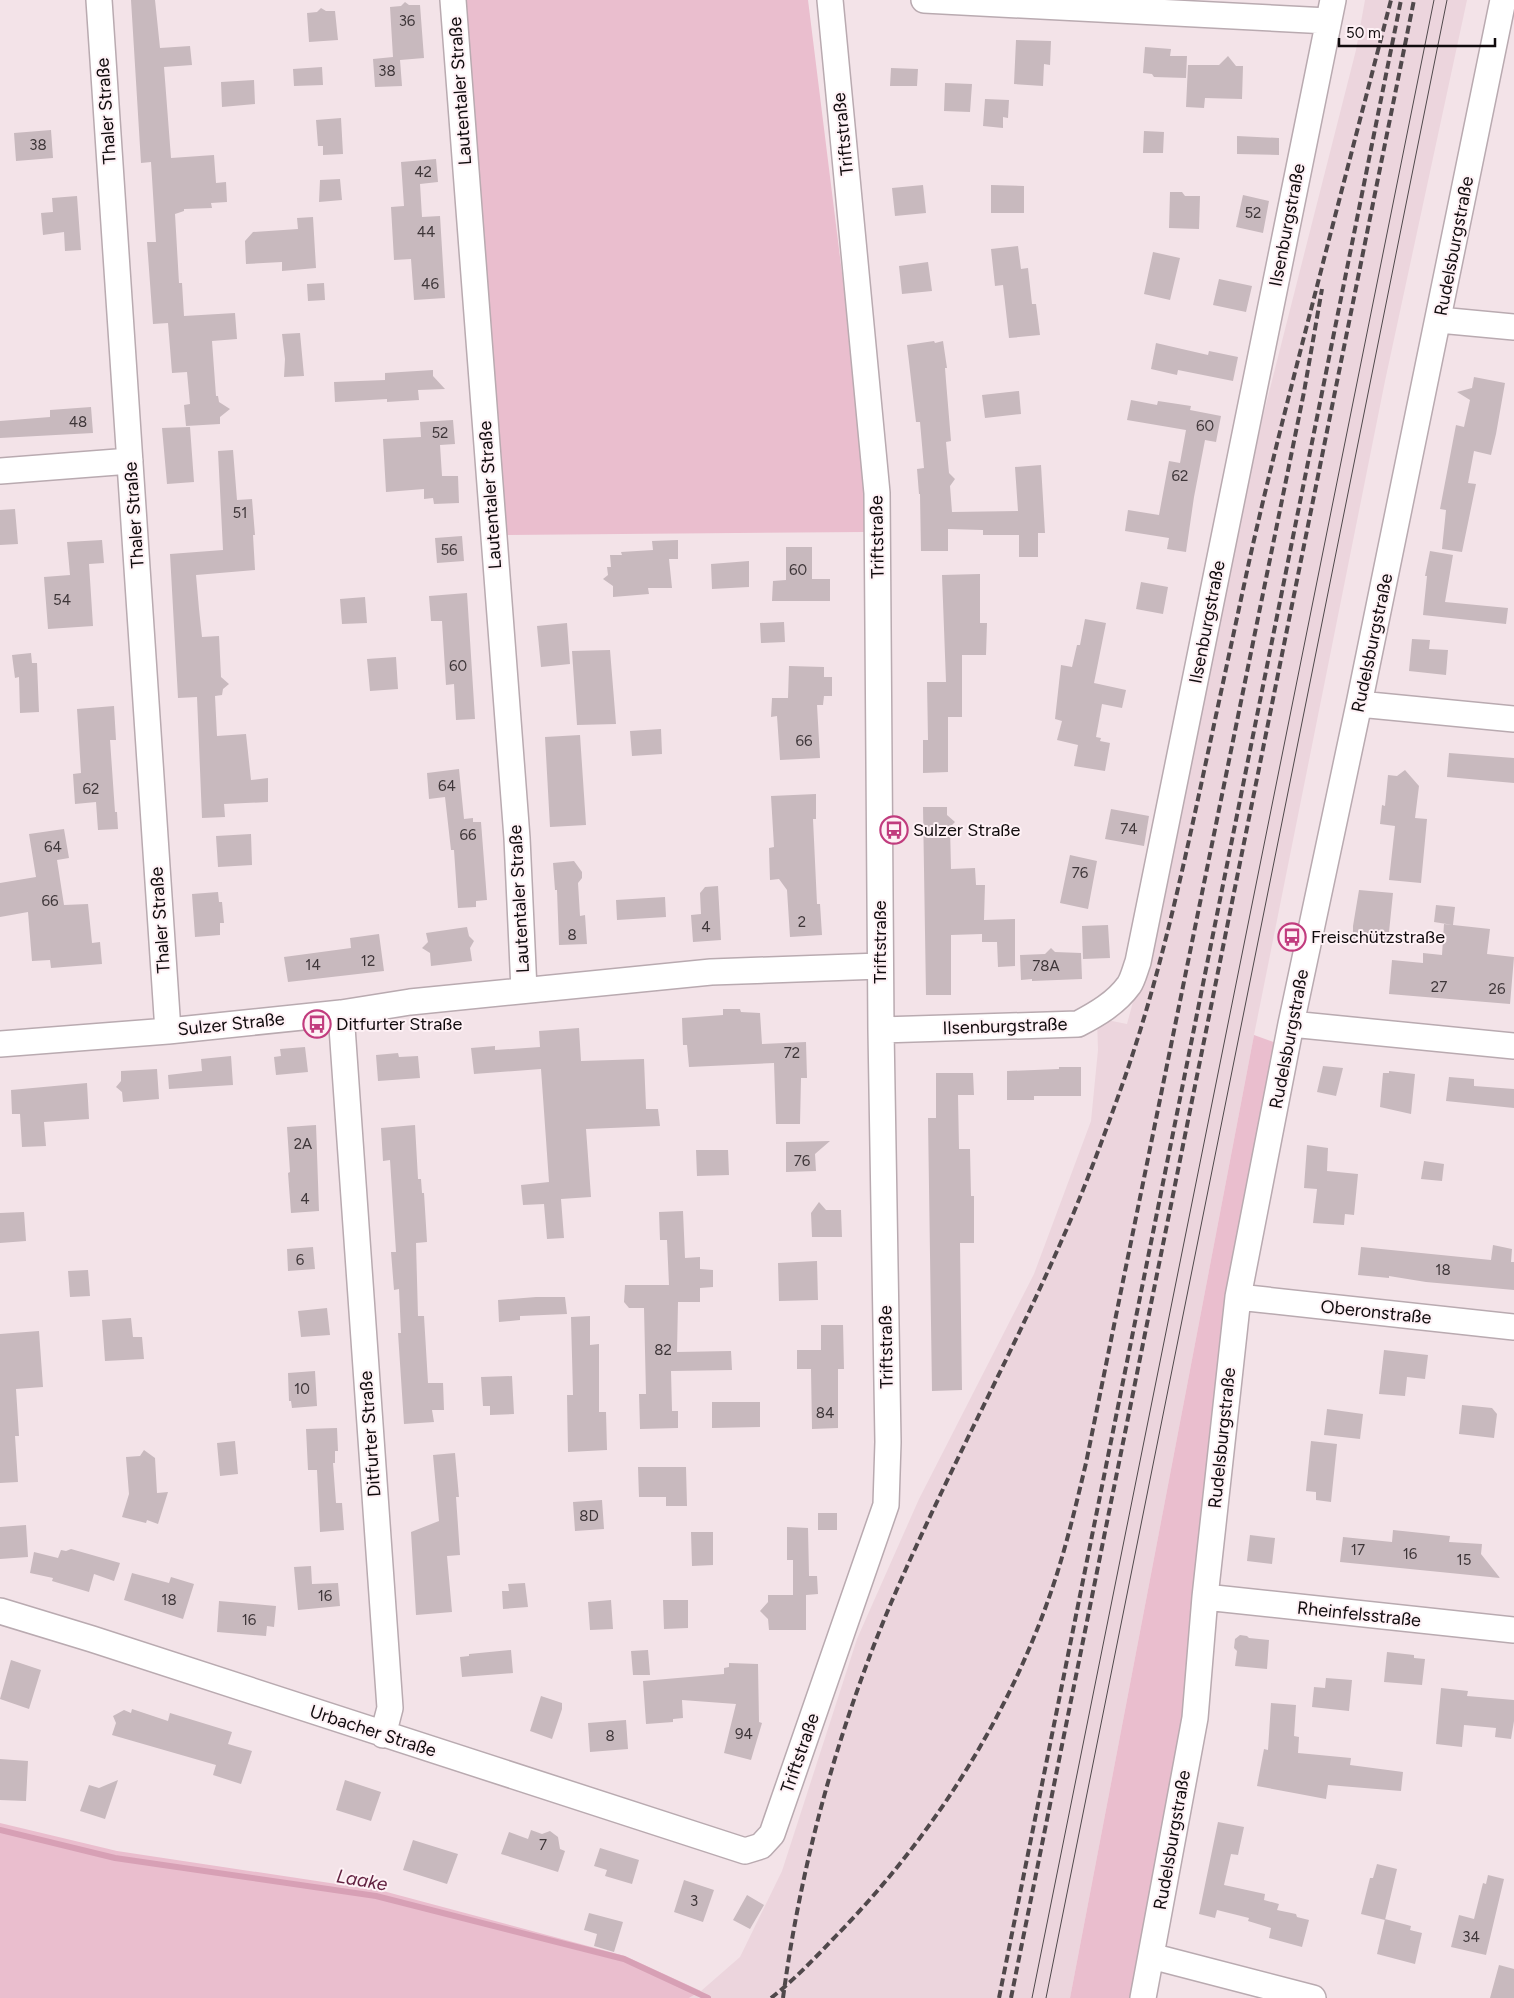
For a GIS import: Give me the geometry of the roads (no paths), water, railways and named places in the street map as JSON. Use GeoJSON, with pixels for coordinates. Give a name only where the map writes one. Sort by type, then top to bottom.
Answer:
{"type":"FeatureCollection","features":[{"type":"Feature","properties":{"kind":"street","name":"Thaler Straße"},"geometry":{"type":"LineString","coordinates":[[99,0],[168,1031]]}},
{"type":"Feature","properties":{"kind":"street","name":"Lautentaler Straße"},"geometry":{"type":"LineString","coordinates":[[453,0],[517,838],[524,990]]}},
{"type":"Feature","properties":{"kind":"street","name":"Triftstraße"},"geometry":{"type":"LineString","coordinates":[[745,1851],[761,1846],[772,1834],[886,1505],[888,1442],[880,1030],[877,494],[830,0]]}},
{"type":"Feature","properties":{"kind":"street"},"geometry":{"type":"LineString","coordinates":[[924,0],[1331,10]]}},
{"type":"Feature","properties":{"kind":"street","name":"Rudelsburgstraße"},"geometry":{"type":"LineString","coordinates":[[1143,1998],[1195,1718],[1205,1597],[1238,1297],[1291,1024],[1439,320],[1503,0]]}},
{"type":"Feature","properties":{"kind":"street","name":"Ilsenburgstraße"},"geometry":{"type":"LineString","coordinates":[[880,1030],[1078,1024],[1114,1001],[1130,984],[1138,962],[1331,10]]}},
{"type":"Feature","properties":{"kind":"street"},"geometry":{"type":"LineString","coordinates":[[1439,320],[1514,327]]}},
{"type":"Feature","properties":{"kind":"street"},"geometry":{"type":"LineString","coordinates":[[0,471],[130,462]]}},
{"type":"Feature","properties":{"kind":"street"},"geometry":{"type":"LineString","coordinates":[[1359,704],[1514,719]]}},
{"type":"Feature","properties":{"kind":"street","name":"Sulzer Straße"},"geometry":{"type":"LineString","coordinates":[[0,1044],[168,1031],[341,1012],[410,1002],[711,972],[880,966]]}},
{"type":"Feature","properties":{"kind":"street","name":"Ditfurter Straße"},"geometry":{"type":"LineString","coordinates":[[341,1012],[390,1708],[383,1735]]}},
{"type":"Feature","properties":{"kind":"street"},"geometry":{"type":"LineString","coordinates":[[1291,1024],[1514,1046]]}},
{"type":"Feature","properties":{"kind":"street","name":"Oberonstraße"},"geometry":{"type":"LineString","coordinates":[[1238,1297],[1514,1327]]}},
{"type":"Feature","properties":{"kind":"street","name":"Rheinfelsstraße"},"geometry":{"type":"LineString","coordinates":[[1205,1597],[1514,1630]]}},
{"type":"Feature","properties":{"kind":"street","name":"Urbacher Straße"},"geometry":{"type":"LineString","coordinates":[[0,1611],[745,1851]]}},
{"type":"Feature","properties":{"kind":"street"},"geometry":{"type":"LineString","coordinates":[[1151,1956],[1313,1998]]}},
{"type":"Feature","properties":{"kind":"waterway","name":"Laake"},"geometry":{"type":"LineString","coordinates":[[0,1830],[115,1858],[376,1896],[624,1959],[708,1998]]}},
{"type":"Feature","properties":{"kind":"tram line"},"geometry":{"type":"LineString","coordinates":[[1032,1998],[1434,0]]}},
{"type":"Feature","properties":{"kind":"tram line"},"geometry":{"type":"LineString","coordinates":[[1046,1998],[1447,0]]}},
{"type":"Feature","properties":{"kind":"railway"},"geometry":{"type":"LineString","coordinates":[[783,1998],[800,1897],[811,1847],[838,1748],[854,1699],[891,1603],[913,1553],[1030,1310],[1074,1212],[1108,1126],[1137,1040],[1175,903],[1276,446],[1391,0]]}},
{"type":"Feature","properties":{"kind":"railway"},"geometry":{"type":"LineString","coordinates":[[999,1998],[1401,0]]}},
{"type":"Feature","properties":{"kind":"railway"},"geometry":{"type":"LineString","coordinates":[[1011,1998],[1414,0]]}},
{"type":"Feature","properties":{"kind":"railway"},"geometry":{"type":"LineString","coordinates":[[771,1998],[788,1984],[870,1899],[905,1858],[937,1815],[993,1724],[1017,1676],[1038,1627],[1056,1577],[1086,1463],[1304,392],[1322,289]]}},
{"type":"Feature","properties":{"kind":"place","name":"Sulzer Straße"},"geometry":{"type":"Point","coordinates":[894,830]}},
{"type":"Feature","properties":{"kind":"place","name":"Freischützstraße"},"geometry":{"type":"Point","coordinates":[1292,937]}},
{"type":"Feature","properties":{"kind":"place","name":"Ditfurter Straße"},"geometry":{"type":"Point","coordinates":[317,1024]}}]}
